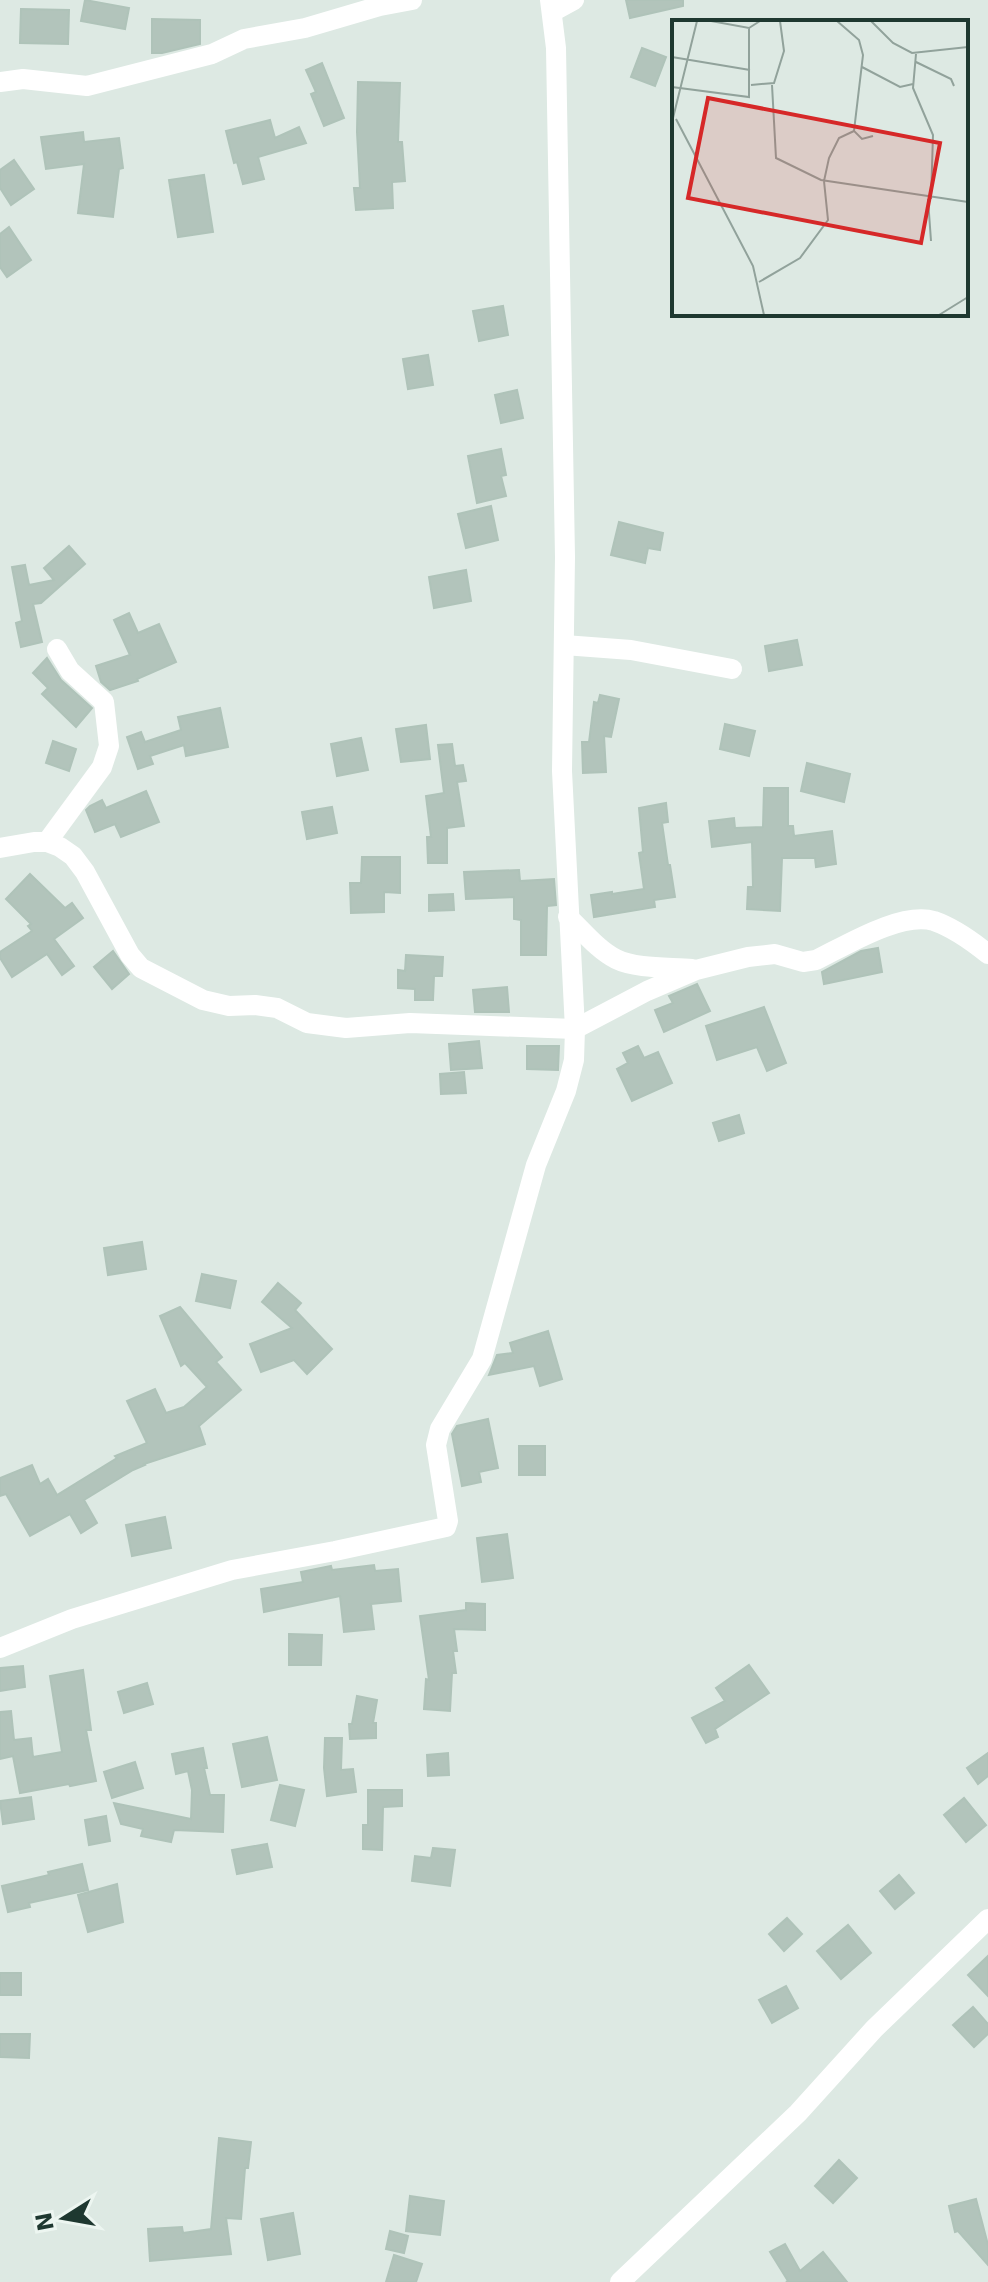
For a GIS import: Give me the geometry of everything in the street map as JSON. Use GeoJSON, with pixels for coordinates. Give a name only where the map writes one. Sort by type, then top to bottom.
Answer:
{"type":"FeatureCollection","features":[{"type":"Feature","properties":{"kind":"street"},"geometry":{"type":"LineString","coordinates":[[0,82],[23,79],[87,86],[212,54],[244,39],[305,28],[412,0]]}},
{"type":"Feature","properties":{"kind":"street"},"geometry":{"type":"LineString","coordinates":[[0,1648],[72,1619],[232,1570],[446,1527],[448,1521],[436,1445],[440,1429],[482,1359],[536,1165],[566,1091],[574,1060],[562,771],[564,541],[556,48],[551,6],[574,0]]}},
{"type":"Feature","properties":{"kind":"street"},"geometry":{"type":"LineString","coordinates":[[564,645],[631,650],[732,669]]}},
{"type":"Feature","properties":{"kind":"street"},"geometry":{"type":"LineString","coordinates":[[47,842],[102,767],[109,746],[104,702],[70,671],[57,649]]}},
{"type":"Feature","properties":{"kind":"street"},"geometry":{"type":"LineString","coordinates":[[0,848],[47,842],[73,856],[85,872],[130,955],[141,968],[203,1000],[229,1006],[277,1008],[307,1023],[346,1028],[410,1023],[575,1029],[647,991],[696,970],[748,957],[775,954],[803,962],[816,960],[892,924],[917,919],[933,921],[969,939],[988,954]]}},
{"type":"Feature","properties":{"kind":"street"},"geometry":{"type":"LineString","coordinates":[[568,917],[617,960],[629,964],[696,970]]}},
{"type":"Feature","properties":{"kind":"street"},"geometry":{"type":"LineString","coordinates":[[620,2282],[798,2113],[874,2029],[988,1919]]}},
{"type":"Feature","properties":{"kind":"building"},"geometry":{"type":"Polygon","coordinates":[[[85,0],[129,8],[125,29],[81,21],[85,0]]]}},
{"type":"Feature","properties":{"kind":"building"},"geometry":{"type":"Polygon","coordinates":[[[626,0],[683,0],[683,6],[630,18],[626,0]]]}},
{"type":"Feature","properties":{"kind":"building"},"geometry":{"type":"Polygon","coordinates":[[[21,9],[69,10],[68,44],[20,43],[21,9]]]}},
{"type":"Feature","properties":{"kind":"building"},"geometry":{"type":"Polygon","coordinates":[[[152,19],[200,20],[200,44],[152,53],[152,19]]]}},
{"type":"Feature","properties":{"kind":"building"},"geometry":{"type":"Polygon","coordinates":[[[642,48],[666,57],[655,86],[631,77],[642,48]]]}},
{"type":"Feature","properties":{"kind":"building"},"geometry":{"type":"Polygon","coordinates":[[[322,63],[344,118],[324,126],[311,94],[316,92],[306,70],[322,63]]]}},
{"type":"Feature","properties":{"kind":"building"},"geometry":{"type":"Polygon","coordinates":[[[358,82],[400,83],[398,142],[402,142],[405,181],[392,182],[393,208],[356,210],[354,188],[360,188],[358,82]]]}},
{"type":"Feature","properties":{"kind":"building"},"geometry":{"type":"Polygon","coordinates":[[[270,120],[275,138],[299,127],[306,143],[258,157],[264,179],[243,184],[226,131],[270,120]]]}},
{"type":"Feature","properties":{"kind":"building"},"geometry":{"type":"Polygon","coordinates":[[[83,132],[84,142],[119,138],[123,168],[119,169],[113,217],[78,213],[84,164],[46,169],[41,137],[83,132]]]}},
{"type":"Feature","properties":{"kind":"building"},"geometry":{"type":"Polygon","coordinates":[[[14,160],[34,189],[11,205],[0,188],[0,170],[14,160]]]}},
{"type":"Feature","properties":{"kind":"building"},"geometry":{"type":"Polygon","coordinates":[[[204,175],[213,232],[178,237],[169,180],[204,175]]]}},
{"type":"Feature","properties":{"kind":"building"},"geometry":{"type":"Polygon","coordinates":[[[9,227],[31,260],[7,277],[0,267],[0,234],[9,227]]]}},
{"type":"Feature","properties":{"kind":"building"},"geometry":{"type":"Polygon","coordinates":[[[503,306],[508,335],[479,341],[473,311],[503,306]]]}},
{"type":"Feature","properties":{"kind":"building"},"geometry":{"type":"Polygon","coordinates":[[[428,355],[433,385],[408,389],[403,359],[428,355]]]}},
{"type":"Feature","properties":{"kind":"building"},"geometry":{"type":"Polygon","coordinates":[[[517,390],[523,418],[501,423],[495,395],[517,390]]]}},
{"type":"Feature","properties":{"kind":"building"},"geometry":{"type":"Polygon","coordinates":[[[501,449],[506,475],[501,476],[506,496],[477,503],[468,456],[501,449]]]}},
{"type":"Feature","properties":{"kind":"building"},"geometry":{"type":"Polygon","coordinates":[[[491,506],[498,540],[466,548],[458,514],[491,506]]]}},
{"type":"Feature","properties":{"kind":"building"},"geometry":{"type":"Polygon","coordinates":[[[619,522],[663,533],[660,550],[648,548],[645,563],[611,555],[619,522]]]}},
{"type":"Feature","properties":{"kind":"building"},"geometry":{"type":"Polygon","coordinates":[[[69,546],[85,564],[41,603],[33,604],[42,642],[21,647],[16,623],[22,621],[12,567],[25,565],[29,585],[54,580],[44,568],[69,546]]]}},
{"type":"Feature","properties":{"kind":"building"},"geometry":{"type":"Polygon","coordinates":[[[466,570],[471,601],[434,608],[429,577],[466,570]]]}},
{"type":"Feature","properties":{"kind":"building"},"geometry":{"type":"Polygon","coordinates":[[[129,613],[138,633],[159,624],[176,662],[138,681],[110,690],[101,682],[96,666],[130,655],[114,620],[129,613]]]}},
{"type":"Feature","properties":{"kind":"building"},"geometry":{"type":"Polygon","coordinates":[[[797,640],[802,665],[769,671],[765,646],[797,640]]]}},
{"type":"Feature","properties":{"kind":"building"},"geometry":{"type":"Polygon","coordinates":[[[47,658],[61,680],[92,708],[76,727],[42,694],[48,688],[33,673],[47,658]]]}},
{"type":"Feature","properties":{"kind":"building"},"geometry":{"type":"Polygon","coordinates":[[[600,695],[619,699],[611,737],[604,736],[606,772],[583,773],[582,742],[589,742],[594,702],[598,703],[600,695]]]}},
{"type":"Feature","properties":{"kind":"building"},"geometry":{"type":"Polygon","coordinates":[[[220,708],[228,747],[186,756],[184,745],[150,756],[153,764],[138,769],[127,737],[141,732],[145,742],[181,730],[178,717],[220,708]]]}},
{"type":"Feature","properties":{"kind":"building"},"geometry":{"type":"Polygon","coordinates":[[[725,724],[755,731],[749,756],[720,749],[725,724]]]}},
{"type":"Feature","properties":{"kind":"building"},"geometry":{"type":"Polygon","coordinates":[[[426,725],[430,759],[401,762],[396,729],[426,725]]]}},
{"type":"Feature","properties":{"kind":"building"},"geometry":{"type":"Polygon","coordinates":[[[361,738],[368,770],[337,776],[331,744],[361,738]]]}},
{"type":"Feature","properties":{"kind":"building"},"geometry":{"type":"Polygon","coordinates":[[[53,741],[76,749],[69,771],[46,763],[53,741]]]}},
{"type":"Feature","properties":{"kind":"building"},"geometry":{"type":"Polygon","coordinates":[[[452,744],[455,766],[463,765],[466,781],[457,782],[464,826],[447,828],[447,863],[428,863],[427,837],[431,837],[426,796],[444,793],[438,745],[452,744]]]}},
{"type":"Feature","properties":{"kind":"building"},"geometry":{"type":"Polygon","coordinates":[[[807,763],[850,774],[844,802],[801,791],[807,763]]]}},
{"type":"Feature","properties":{"kind":"building"},"geometry":{"type":"Polygon","coordinates":[[[764,788],[788,788],[788,826],[793,826],[794,836],[832,831],[836,864],[816,867],[815,858],[782,858],[780,911],[747,909],[748,887],[753,887],[752,842],[712,847],[709,821],[734,818],[735,828],[763,827],[764,788]]]}},
{"type":"Feature","properties":{"kind":"building"},"geometry":{"type":"Polygon","coordinates":[[[146,791],[159,822],[121,837],[115,824],[95,832],[86,810],[90,806],[102,800],[106,808],[146,791]]]}},
{"type":"Feature","properties":{"kind":"building"},"geometry":{"type":"Polygon","coordinates":[[[666,803],[668,822],[662,823],[675,897],[654,900],[655,907],[594,917],[591,895],[644,889],[639,853],[643,852],[639,808],[666,803]]]}},
{"type":"Feature","properties":{"kind":"building"},"geometry":{"type":"Polygon","coordinates":[[[332,807],[337,833],[307,839],[302,812],[332,807]]]}},
{"type":"Feature","properties":{"kind":"building"},"geometry":{"type":"Polygon","coordinates":[[[362,857],[400,857],[400,893],[384,892],[384,912],[351,913],[350,883],[361,883],[362,857]]]}},
{"type":"Feature","properties":{"kind":"building"},"geometry":{"type":"Polygon","coordinates":[[[519,870],[520,881],[554,879],[556,905],[547,906],[546,955],[521,955],[521,920],[514,919],[514,897],[466,899],[464,872],[519,870]]]}},
{"type":"Feature","properties":{"kind":"building"},"geometry":{"type":"Polygon","coordinates":[[[30,874],[65,908],[72,903],[83,918],[54,939],[74,966],[62,975],[47,954],[12,977],[0,958],[0,952],[32,931],[28,926],[31,924],[6,899],[30,874]]]}},
{"type":"Feature","properties":{"kind":"building"},"geometry":{"type":"Polygon","coordinates":[[[453,894],[454,910],[429,911],[429,895],[453,894]]]}},
{"type":"Feature","properties":{"kind":"building"},"geometry":{"type":"Polygon","coordinates":[[[878,948],[882,972],[824,984],[822,972],[861,951],[878,948]]]}},
{"type":"Feature","properties":{"kind":"building"},"geometry":{"type":"Polygon","coordinates":[[[113,951],[129,974],[112,989],[94,967],[113,951]]]}},
{"type":"Feature","properties":{"kind":"building"},"geometry":{"type":"Polygon","coordinates":[[[406,955],[443,957],[442,976],[434,976],[433,1000],[415,1000],[415,989],[398,988],[398,970],[405,971],[406,955]]]}},
{"type":"Feature","properties":{"kind":"building"},"geometry":{"type":"Polygon","coordinates":[[[697,984],[710,1011],[664,1032],[655,1010],[673,1003],[669,996],[697,984]]]}},
{"type":"Feature","properties":{"kind":"building"},"geometry":{"type":"Polygon","coordinates":[[[507,987],[509,1012],[475,1012],[473,990],[507,987]]]}},
{"type":"Feature","properties":{"kind":"building"},"geometry":{"type":"Polygon","coordinates":[[[764,1007],[786,1063],[767,1071],[757,1047],[717,1060],[706,1026],[764,1007]]]}},
{"type":"Feature","properties":{"kind":"building"},"geometry":{"type":"Polygon","coordinates":[[[479,1041],[482,1068],[451,1070],[449,1044],[479,1041]]]}},
{"type":"Feature","properties":{"kind":"building"},"geometry":{"type":"Polygon","coordinates":[[[527,1046],[559,1046],[558,1070],[527,1069],[527,1046]]]}},
{"type":"Feature","properties":{"kind":"building"},"geometry":{"type":"Polygon","coordinates":[[[638,1046],[644,1058],[658,1052],[672,1083],[632,1101],[617,1069],[628,1063],[623,1053],[638,1046]]]}},
{"type":"Feature","properties":{"kind":"building"},"geometry":{"type":"Polygon","coordinates":[[[464,1072],[466,1093],[441,1094],[440,1074],[464,1072]]]}},
{"type":"Feature","properties":{"kind":"building"},"geometry":{"type":"Polygon","coordinates":[[[739,1115],[744,1133],[719,1141],[713,1123],[739,1115]]]}},
{"type":"Feature","properties":{"kind":"building"},"geometry":{"type":"Polygon","coordinates":[[[142,1242],[146,1269],[108,1275],[104,1248],[142,1242]]]}},
{"type":"Feature","properties":{"kind":"building"},"geometry":{"type":"Polygon","coordinates":[[[202,1274],[236,1281],[230,1308],[196,1301],[202,1274]]]}},
{"type":"Feature","properties":{"kind":"building"},"geometry":{"type":"Polygon","coordinates":[[[278,1283],[301,1303],[295,1310],[332,1349],[307,1374],[294,1360],[261,1372],[250,1344],[292,1328],[262,1302],[278,1283]]]}},
{"type":"Feature","properties":{"kind":"building"},"geometry":{"type":"Polygon","coordinates":[[[180,1307],[222,1357],[216,1362],[241,1390],[199,1426],[205,1444],[144,1464],[84,1500],[97,1523],[81,1533],[70,1514],[30,1536],[6,1494],[0,1496],[0,1478],[32,1465],[40,1484],[48,1479],[57,1495],[117,1458],[115,1456],[147,1443],[127,1401],[155,1389],[166,1413],[184,1407],[207,1387],[185,1363],[181,1366],[160,1316],[180,1307]]]}},
{"type":"Feature","properties":{"kind":"building"},"geometry":{"type":"Polygon","coordinates":[[[548,1331],[562,1379],[540,1386],[534,1366],[489,1375],[497,1355],[513,1353],[510,1343],[548,1331]]]}},
{"type":"Feature","properties":{"kind":"building"},"geometry":{"type":"Polygon","coordinates":[[[488,1419],[498,1468],[479,1472],[481,1482],[462,1486],[452,1434],[457,1426],[488,1419]]]}},
{"type":"Feature","properties":{"kind":"building"},"geometry":{"type":"Polygon","coordinates":[[[519,1446],[545,1446],[545,1475],[519,1475],[519,1446]]]}},
{"type":"Feature","properties":{"kind":"building"},"geometry":{"type":"Polygon","coordinates":[[[165,1517],[171,1548],[132,1556],[126,1525],[165,1517]]]}},
{"type":"Feature","properties":{"kind":"building"},"geometry":{"type":"Polygon","coordinates":[[[507,1534],[513,1578],[482,1582],[477,1538],[507,1534]]]}},
{"type":"Feature","properties":{"kind":"building"},"geometry":{"type":"Polygon","coordinates":[[[374,1565],[375,1571],[398,1569],[401,1601],[371,1604],[374,1629],[344,1632],[340,1596],[264,1612],[261,1589],[303,1582],[301,1572],[331,1566],[332,1570],[374,1565]]]}},
{"type":"Feature","properties":{"kind":"building"},"geometry":{"type":"Polygon","coordinates":[[[466,1603],[485,1604],[485,1630],[454,1629],[456,1673],[452,1673],[450,1711],[424,1709],[426,1679],[429,1680],[420,1616],[466,1610],[466,1603]]]}},
{"type":"Feature","properties":{"kind":"building"},"geometry":{"type":"Polygon","coordinates":[[[289,1634],[322,1635],[321,1665],[289,1665],[289,1634]]]}},
{"type":"Feature","properties":{"kind":"building"},"geometry":{"type":"Polygon","coordinates":[[[749,1665],[769,1693],[715,1729],[718,1737],[706,1743],[692,1718],[725,1701],[716,1688],[749,1665]]]}},
{"type":"Feature","properties":{"kind":"building"},"geometry":{"type":"Polygon","coordinates":[[[23,1666],[25,1687],[0,1691],[0,1668],[23,1666]]]}},
{"type":"Feature","properties":{"kind":"building"},"geometry":{"type":"Polygon","coordinates":[[[83,1670],[91,1730],[86,1730],[96,1781],[20,1793],[13,1756],[0,1759],[0,1712],[11,1711],[14,1740],[31,1738],[33,1757],[62,1752],[50,1676],[83,1670]]]}},
{"type":"Feature","properties":{"kind":"building"},"geometry":{"type":"Polygon","coordinates":[[[147,1683],[153,1704],[124,1713],[118,1692],[147,1683]]]}},
{"type":"Feature","properties":{"kind":"building"},"geometry":{"type":"Polygon","coordinates":[[[357,1696],[377,1700],[373,1723],[376,1723],[376,1738],[350,1739],[349,1724],[352,1724],[357,1696]]]}},
{"type":"Feature","properties":{"kind":"building"},"geometry":{"type":"Polygon","coordinates":[[[267,1737],[277,1780],[242,1787],[233,1744],[267,1737]]]}},
{"type":"Feature","properties":{"kind":"building"},"geometry":{"type":"Polygon","coordinates":[[[325,1738],[342,1738],[341,1770],[353,1769],[356,1792],[327,1796],[325,1738]]]}},
{"type":"Feature","properties":{"kind":"building"},"geometry":{"type":"Polygon","coordinates":[[[203,1748],[210,1795],[224,1795],[223,1832],[174,1830],[171,1842],[141,1836],[143,1829],[121,1824],[114,1803],[191,1819],[192,1790],[188,1771],[176,1774],[172,1754],[203,1748]]]}},
{"type":"Feature","properties":{"kind":"building"},"geometry":{"type":"Polygon","coordinates":[[[448,1753],[449,1775],[428,1776],[427,1755],[448,1753]]]}},
{"type":"Feature","properties":{"kind":"building"},"geometry":{"type":"Polygon","coordinates":[[[988,1753],[988,1776],[978,1784],[967,1768],[988,1753]]]}},
{"type":"Feature","properties":{"kind":"building"},"geometry":{"type":"Polygon","coordinates":[[[135,1762],[143,1788],[112,1798],[104,1772],[135,1762]]]}},
{"type":"Feature","properties":{"kind":"building"},"geometry":{"type":"Polygon","coordinates":[[[280,1785],[304,1790],[295,1826],[271,1820],[280,1785]]]}},
{"type":"Feature","properties":{"kind":"building"},"geometry":{"type":"Polygon","coordinates":[[[368,1790],[402,1790],[402,1806],[383,1807],[382,1850],[363,1849],[363,1825],[368,1825],[368,1790]]]}},
{"type":"Feature","properties":{"kind":"building"},"geometry":{"type":"Polygon","coordinates":[[[31,1797],[34,1819],[3,1824],[0,1801],[31,1797]]]}},
{"type":"Feature","properties":{"kind":"building"},"geometry":{"type":"Polygon","coordinates":[[[964,1798],[986,1825],[966,1842],[944,1815],[964,1798]]]}},
{"type":"Feature","properties":{"kind":"building"},"geometry":{"type":"Polygon","coordinates":[[[106,1816],[110,1841],[89,1845],[85,1820],[106,1816]]]}},
{"type":"Feature","properties":{"kind":"building"},"geometry":{"type":"Polygon","coordinates":[[[267,1844],[272,1867],[237,1874],[232,1850],[267,1844]]]}},
{"type":"Feature","properties":{"kind":"building"},"geometry":{"type":"Polygon","coordinates":[[[433,1848],[455,1850],[450,1886],[412,1881],[415,1856],[431,1858],[433,1848]]]}},
{"type":"Feature","properties":{"kind":"building"},"geometry":{"type":"Polygon","coordinates":[[[82,1864],[88,1890],[29,1903],[30,1907],[8,1912],[2,1886],[82,1864]]]}},
{"type":"Feature","properties":{"kind":"building"},"geometry":{"type":"Polygon","coordinates":[[[899,1875],[914,1893],[895,1909],[880,1891],[899,1875]]]}},
{"type":"Feature","properties":{"kind":"building"},"geometry":{"type":"Polygon","coordinates":[[[117,1884],[123,1922],[88,1932],[78,1895],[117,1884]]]}},
{"type":"Feature","properties":{"kind":"building"},"geometry":{"type":"Polygon","coordinates":[[[787,1918],[802,1934],[784,1951],[769,1934],[787,1918]]]}},
{"type":"Feature","properties":{"kind":"building"},"geometry":{"type":"Polygon","coordinates":[[[848,1925],[871,1953],[841,1979],[817,1951],[848,1925]]]}},
{"type":"Feature","properties":{"kind":"building"},"geometry":{"type":"Polygon","coordinates":[[[988,1956],[988,1996],[968,1975],[988,1956]]]}},
{"type":"Feature","properties":{"kind":"building"},"geometry":{"type":"Polygon","coordinates":[[[0,1973],[21,1973],[21,1995],[0,1995],[0,1973]]]}},
{"type":"Feature","properties":{"kind":"building"},"geometry":{"type":"Polygon","coordinates":[[[786,1986],[798,2008],[772,2023],[759,2000],[786,1986]]]}},
{"type":"Feature","properties":{"kind":"building"},"geometry":{"type":"Polygon","coordinates":[[[973,2007],[988,2024],[988,2034],[974,2047],[953,2025],[973,2007]]]}},
{"type":"Feature","properties":{"kind":"building"},"geometry":{"type":"Polygon","coordinates":[[[0,2034],[30,2034],[29,2058],[0,2057],[0,2034]]]}},
{"type":"Feature","properties":{"kind":"building"},"geometry":{"type":"Polygon","coordinates":[[[219,2138],[251,2142],[248,2168],[245,2168],[241,2219],[226,2218],[231,2254],[150,2261],[148,2229],[182,2227],[183,2233],[211,2229],[219,2138]]]}},
{"type":"Feature","properties":{"kind":"building"},"geometry":{"type":"Polygon","coordinates":[[[839,2160],[857,2178],[833,2203],[815,2186],[839,2160]]]}},
{"type":"Feature","properties":{"kind":"building"},"geometry":{"type":"Polygon","coordinates":[[[410,2196],[444,2201],[440,2235],[406,2231],[410,2196]]]}},
{"type":"Feature","properties":{"kind":"building"},"geometry":{"type":"Polygon","coordinates":[[[976,2199],[988,2245],[988,2265],[958,2231],[955,2232],[949,2206],[976,2199]]]}},
{"type":"Feature","properties":{"kind":"building"},"geometry":{"type":"Polygon","coordinates":[[[293,2213],[300,2254],[268,2260],[261,2219],[293,2213]]]}},
{"type":"Feature","properties":{"kind":"building"},"geometry":{"type":"Polygon","coordinates":[[[390,2231],[408,2236],[404,2253],[386,2249],[390,2231]]]}},
{"type":"Feature","properties":{"kind":"building"},"geometry":{"type":"Polygon","coordinates":[[[785,2244],[800,2271],[823,2252],[847,2282],[786,2282],[770,2252],[785,2244]]]}},
{"type":"Feature","properties":{"kind":"building"},"geometry":{"type":"Polygon","coordinates":[[[394,2255],[422,2264],[416,2282],[386,2282],[394,2255]]]}}]}
